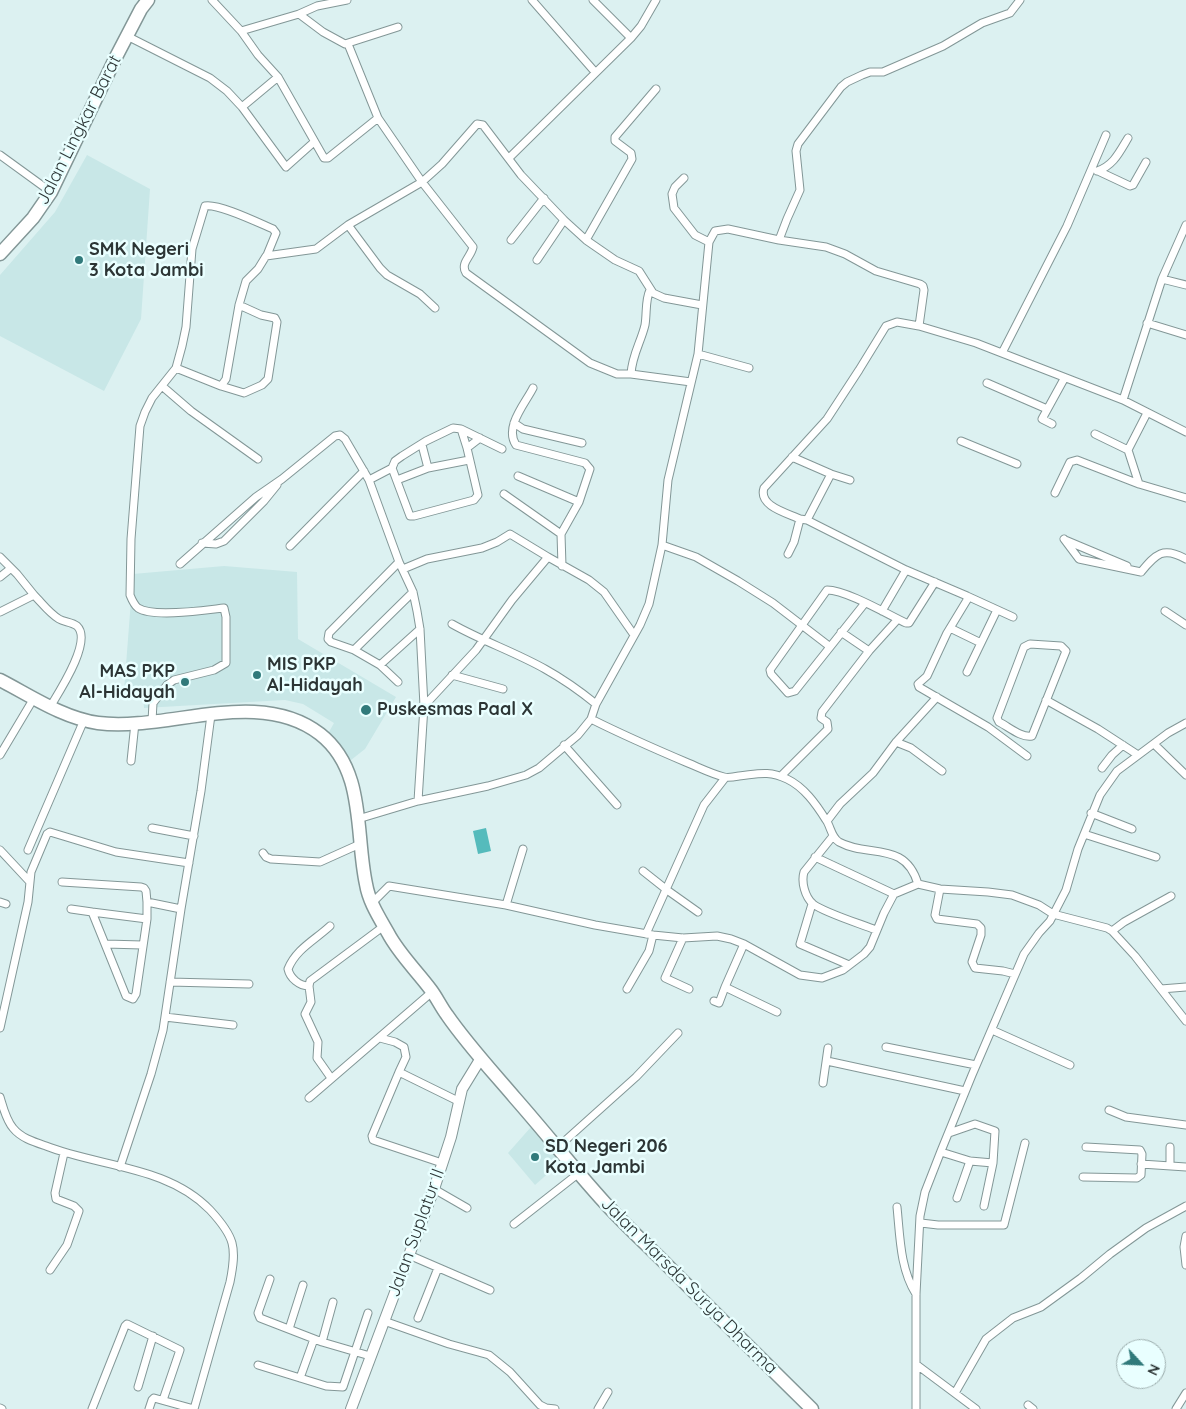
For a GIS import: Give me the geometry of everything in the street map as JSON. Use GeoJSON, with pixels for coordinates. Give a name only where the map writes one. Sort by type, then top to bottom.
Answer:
{"type":"FeatureCollection","features":[{"type":"Feature","properties":{"kind":"highway","name":"Jalan Lingkar Barat"},"geometry":{"type":"LineString","coordinates":[[0,254],[34,218],[51,192],[127,36],[141,9],[148,0]]}},
{"type":"Feature","properties":{"kind":"highway","name":"Jalan Marsda Surya Dharma"},"geometry":{"type":"LineString","coordinates":[[0,680],[50,707],[84,720],[109,724],[135,723],[254,712],[273,714],[302,724],[320,734],[334,748],[350,778],[358,820],[366,885],[372,903],[395,946],[481,1058],[606,1204],[812,1409]]}},
{"type":"Feature","properties":{"kind":"street"},"geometry":{"type":"LineString","coordinates":[[212,0],[241,31],[258,55],[278,77],[322,156],[328,158],[378,118]]}},
{"type":"Feature","properties":{"kind":"street"},"geometry":{"type":"LineString","coordinates":[[241,31],[299,14],[317,6],[347,0]]}},
{"type":"Feature","properties":{"kind":"street"},"geometry":{"type":"LineString","coordinates":[[532,0],[595,72]]}},
{"type":"Feature","properties":{"kind":"street"},"geometry":{"type":"LineString","coordinates":[[593,0],[630,38]]}},
{"type":"Feature","properties":{"kind":"street"},"geometry":{"type":"LineString","coordinates":[[508,158],[630,38],[641,26],[656,0]]}},
{"type":"Feature","properties":{"kind":"street"},"geometry":{"type":"LineString","coordinates":[[779,240],[800,190],[796,151],[798,144],[841,87],[862,75],[870,72],[883,72],[944,46],[982,23],[1010,13],[1020,0]]}},
{"type":"Feature","properties":{"kind":"street"},"geometry":{"type":"LineString","coordinates":[[299,14],[322,32],[348,44],[398,27]]}},
{"type":"Feature","properties":{"kind":"street"},"geometry":{"type":"LineString","coordinates":[[127,36],[210,78],[226,91],[242,107],[286,167],[314,142]]}},
{"type":"Feature","properties":{"kind":"street"},"geometry":{"type":"LineString","coordinates":[[348,44],[378,118],[422,182],[473,247],[472,253],[464,264],[466,273],[590,363],[617,374],[631,374],[691,382]]}},
{"type":"Feature","properties":{"kind":"street"},"geometry":{"type":"LineString","coordinates":[[242,107],[278,77]]}},
{"type":"Feature","properties":{"kind":"street"},"geometry":{"type":"LineString","coordinates":[[586,240],[632,158],[631,153],[615,141],[615,137],[656,89]]}},
{"type":"Feature","properties":{"kind":"street"},"geometry":{"type":"LineString","coordinates":[[267,255],[316,249],[348,225],[422,182],[442,164],[477,124],[483,125],[521,175],[586,240],[615,260],[639,271],[650,290],[664,298],[702,305]]}},
{"type":"Feature","properties":{"kind":"street"},"geometry":{"type":"LineString","coordinates":[[1002,353],[1067,226],[1106,136]]}},
{"type":"Feature","properties":{"kind":"street"},"geometry":{"type":"LineString","coordinates":[[1090,174],[1106,168],[1112,163],[1128,138]]}},
{"type":"Feature","properties":{"kind":"street"},"geometry":{"type":"LineString","coordinates":[[0,155],[51,192]]}},
{"type":"Feature","properties":{"kind":"street"},"geometry":{"type":"LineString","coordinates":[[1098,171],[1130,186],[1133,185],[1146,162]]}},
{"type":"Feature","properties":{"kind":"street"},"geometry":{"type":"LineString","coordinates":[[684,178],[675,187],[672,194],[674,208],[695,235],[709,242]]}},
{"type":"Feature","properties":{"kind":"street"},"geometry":{"type":"LineString","coordinates":[[511,240],[544,198]]}},
{"type":"Feature","properties":{"kind":"street"},"geometry":{"type":"LineString","coordinates":[[152,721],[153,703],[167,684],[174,680],[214,670],[226,663],[226,617],[224,608],[152,612],[141,610],[136,606],[130,595],[131,539],[140,426],[145,412],[176,368],[186,327],[192,249],[205,206],[213,206],[231,211],[273,229],[276,233],[267,255],[258,270],[246,282],[226,379],[221,386]]}},
{"type":"Feature","properties":{"kind":"street"},"geometry":{"type":"LineString","coordinates":[[537,260],[564,220]]}},
{"type":"Feature","properties":{"kind":"street"},"geometry":{"type":"LineString","coordinates":[[348,225],[387,275],[420,294],[435,308]]}},
{"type":"Feature","properties":{"kind":"street"},"geometry":{"type":"LineString","coordinates":[[1123,400],[1162,279],[1186,225]]}},
{"type":"Feature","properties":{"kind":"street"},"geometry":{"type":"LineString","coordinates":[[358,820],[418,801],[488,786],[526,775],[539,768],[578,735],[591,719],[596,704],[649,604],[662,545],[668,480],[698,354],[709,242],[715,231],[728,230],[826,247],[852,257],[876,271],[920,284],[924,290],[919,326]]}},
{"type":"Feature","properties":{"kind":"street"},"geometry":{"type":"LineString","coordinates":[[1162,279],[1186,285]]}},
{"type":"Feature","properties":{"kind":"street"},"geometry":{"type":"LineString","coordinates":[[631,374],[632,360],[646,322],[650,290]]}},
{"type":"Feature","properties":{"kind":"street"},"geometry":{"type":"LineString","coordinates":[[176,368],[244,393],[262,385],[268,379],[277,322],[274,318],[260,315],[240,305]]}},
{"type":"Feature","properties":{"kind":"street"},"geometry":{"type":"LineString","coordinates":[[1013,617],[906,570],[770,505],[763,499],[764,488],[826,419],[860,370],[886,326],[897,322],[919,326],[976,343],[1024,360],[1064,379],[1123,400],[1186,432]]}},
{"type":"Feature","properties":{"kind":"street"},"geometry":{"type":"LineString","coordinates":[[1147,323],[1186,335]]}},
{"type":"Feature","properties":{"kind":"street"},"geometry":{"type":"LineString","coordinates":[[698,354],[749,368]]}},
{"type":"Feature","properties":{"kind":"street"},"geometry":{"type":"LineString","coordinates":[[1052,424],[1042,419],[1064,379]]}},
{"type":"Feature","properties":{"kind":"street"},"geometry":{"type":"LineString","coordinates":[[987,383],[1047,409]]}},
{"type":"Feature","properties":{"kind":"street"},"geometry":{"type":"LineString","coordinates":[[162,386],[191,411],[258,459]]}},
{"type":"Feature","properties":{"kind":"street"},"geometry":{"type":"LineString","coordinates":[[533,388],[514,424],[513,438],[516,445],[585,463],[590,469],[579,502],[561,534],[562,566]]}},
{"type":"Feature","properties":{"kind":"street"},"geometry":{"type":"LineString","coordinates":[[1139,484],[1128,450],[1147,413]]}},
{"type":"Feature","properties":{"kind":"street"},"geometry":{"type":"LineString","coordinates":[[514,424],[523,429],[582,443]]}},
{"type":"Feature","properties":{"kind":"street"},"geometry":{"type":"LineString","coordinates":[[369,480],[392,468],[395,461],[402,456],[451,428],[461,429],[502,450]]}},
{"type":"Feature","properties":{"kind":"street"},"geometry":{"type":"LineString","coordinates":[[392,468],[409,514],[413,517],[474,500],[478,495],[461,429]]}},
{"type":"Feature","properties":{"kind":"street"},"geometry":{"type":"LineString","coordinates":[[1094,434],[1128,450]]}},
{"type":"Feature","properties":{"kind":"street"},"geometry":{"type":"LineString","coordinates":[[180,564],[256,496],[282,479],[334,436],[340,435],[345,439],[369,480],[399,562],[413,592],[420,629],[424,706],[418,801]]}},
{"type":"Feature","properties":{"kind":"street"},"geometry":{"type":"LineString","coordinates":[[467,448],[480,438]]}},
{"type":"Feature","properties":{"kind":"street"},"geometry":{"type":"LineString","coordinates":[[960,441],[1017,464]]}},
{"type":"Feature","properties":{"kind":"street"},"geometry":{"type":"LineString","coordinates":[[422,445],[428,468]]}},
{"type":"Feature","properties":{"kind":"street"},"geometry":{"type":"LineString","coordinates":[[792,457],[830,474],[850,480]]}},
{"type":"Feature","properties":{"kind":"street"},"geometry":{"type":"LineString","coordinates":[[397,480],[428,468],[469,460]]}},
{"type":"Feature","properties":{"kind":"street"},"geometry":{"type":"LineString","coordinates":[[1054,493],[1068,466],[1074,460],[1139,484],[1186,498]]}},
{"type":"Feature","properties":{"kind":"street"},"geometry":{"type":"LineString","coordinates":[[290,546],[364,471]]}},
{"type":"Feature","properties":{"kind":"street"},"geometry":{"type":"LineString","coordinates":[[788,554],[803,520],[830,474]]}},
{"type":"Feature","properties":{"kind":"street"},"geometry":{"type":"LineString","coordinates":[[518,476],[579,502]]}},
{"type":"Feature","properties":{"kind":"street"},"geometry":{"type":"LineString","coordinates":[[202,543],[216,544],[224,541],[264,502],[282,479]]}},
{"type":"Feature","properties":{"kind":"street"},"geometry":{"type":"LineString","coordinates":[[504,494],[561,534]]}},
{"type":"Feature","properties":{"kind":"street"},"geometry":{"type":"LineString","coordinates":[[403,569],[427,559],[482,548],[510,534],[589,580],[604,592],[634,635]]}},
{"type":"Feature","properties":{"kind":"street"},"geometry":{"type":"LineString","coordinates":[[1064,539],[1132,568],[1141,572],[1079,559],[1064,539]]}},
{"type":"Feature","properties":{"kind":"street"},"geometry":{"type":"LineString","coordinates":[[662,545],[696,557],[773,603],[830,646]]}},
{"type":"Feature","properties":{"kind":"street"},"geometry":{"type":"LineString","coordinates":[[1141,572],[1155,555],[1165,552],[1173,552],[1186,559]]}},
{"type":"Feature","properties":{"kind":"street"},"geometry":{"type":"LineString","coordinates":[[0,557],[34,595],[60,620],[75,624],[80,633],[79,650],[76,660],[50,707]]}},
{"type":"Feature","properties":{"kind":"street"},"geometry":{"type":"LineString","coordinates":[[424,706],[482,641],[512,600],[548,557]]}},
{"type":"Feature","properties":{"kind":"street"},"geometry":{"type":"LineString","coordinates":[[398,682],[380,665],[354,650],[331,642],[328,639],[329,633],[399,562]]}},
{"type":"Feature","properties":{"kind":"street"},"geometry":{"type":"LineString","coordinates":[[0,577],[10,568]]}},
{"type":"Feature","properties":{"kind":"street"},"geometry":{"type":"LineString","coordinates":[[882,611],[906,570]]}},
{"type":"Feature","properties":{"kind":"street"},"geometry":{"type":"LineString","coordinates":[[864,603],[795,691],[788,693],[771,674],[770,670],[827,590],[837,591],[864,603],[882,611],[906,623],[911,622],[935,582]]}},
{"type":"Feature","properties":{"kind":"street"},"geometry":{"type":"LineString","coordinates":[[354,650],[413,592]]}},
{"type":"Feature","properties":{"kind":"street"},"geometry":{"type":"LineString","coordinates":[[0,612],[34,595]]}},
{"type":"Feature","properties":{"kind":"street"},"geometry":{"type":"LineString","coordinates":[[967,596],[967,600],[950,628],[927,676],[918,684],[919,687],[988,727],[1027,756]]}},
{"type":"Feature","properties":{"kind":"street"},"geometry":{"type":"LineString","coordinates":[[967,672],[997,610]]}},
{"type":"Feature","properties":{"kind":"street"},"geometry":{"type":"LineString","coordinates":[[1165,611],[1186,625]]}},
{"type":"Feature","properties":{"kind":"street"},"geometry":{"type":"LineString","coordinates":[[781,776],[828,728],[828,722],[820,718],[821,715],[869,651],[898,619]]}},
{"type":"Feature","properties":{"kind":"street"},"geometry":{"type":"LineString","coordinates":[[452,624],[482,641],[546,669],[581,691],[596,704]]}},
{"type":"Feature","properties":{"kind":"street"},"geometry":{"type":"LineString","coordinates":[[950,628],[981,643]]}},
{"type":"Feature","properties":{"kind":"street"},"geometry":{"type":"LineString","coordinates":[[380,665],[420,629]]}},
{"type":"Feature","properties":{"kind":"street"},"geometry":{"type":"LineString","coordinates":[[841,632],[869,651]]}},
{"type":"Feature","properties":{"kind":"street"},"geometry":{"type":"LineString","coordinates":[[988,727],[997,718],[1027,645],[1061,646],[1066,651],[1032,736],[1022,735],[999,722],[997,718]]}},
{"type":"Feature","properties":{"kind":"street"},"geometry":{"type":"LineString","coordinates":[[452,675],[503,689]]}},
{"type":"Feature","properties":{"kind":"street"},"geometry":{"type":"LineString","coordinates":[[827,821],[840,804],[876,770],[896,742],[937,697]]}},
{"type":"Feature","properties":{"kind":"street"},"geometry":{"type":"LineString","coordinates":[[0,755],[34,698]]}},
{"type":"Feature","properties":{"kind":"street"},"geometry":{"type":"LineString","coordinates":[[1046,700],[1098,729],[1138,755]]}},
{"type":"Feature","properties":{"kind":"street"},"geometry":{"type":"LineString","coordinates":[[120,1167],[151,1074],[165,1017],[180,908],[194,836],[211,715]]}},
{"type":"Feature","properties":{"kind":"street"},"geometry":{"type":"LineString","coordinates":[[591,719],[639,743],[725,778],[760,772],[781,776],[799,786],[812,800],[827,821],[832,836],[837,841],[854,848],[892,853],[915,874],[918,884]]}},
{"type":"Feature","properties":{"kind":"street"},"geometry":{"type":"LineString","coordinates":[[28,850],[84,720]]}},
{"type":"Feature","properties":{"kind":"street"},"geometry":{"type":"LineString","coordinates":[[132,762],[135,723]]}},
{"type":"Feature","properties":{"kind":"street"},"geometry":{"type":"LineString","coordinates":[[916,1409],[916,1294],[922,1207],[965,1091],[1024,954],[1039,933],[1050,922],[1066,890],[1091,813],[1100,795],[1117,771],[1168,733],[1186,723]]}},
{"type":"Feature","properties":{"kind":"street"},"geometry":{"type":"LineString","coordinates":[[896,742],[912,748],[942,771]]}},
{"type":"Feature","properties":{"kind":"street"},"geometry":{"type":"LineString","coordinates":[[1154,744],[1186,775]]}},
{"type":"Feature","properties":{"kind":"street"},"geometry":{"type":"LineString","coordinates":[[564,745],[618,805]]}},
{"type":"Feature","properties":{"kind":"street"},"geometry":{"type":"LineString","coordinates":[[1102,768],[1123,745]]}},
{"type":"Feature","properties":{"kind":"street"},"geometry":{"type":"LineString","coordinates":[[628,989],[648,951],[650,934],[704,805],[725,778]]}},
{"type":"Feature","properties":{"kind":"street"},"geometry":{"type":"LineString","coordinates":[[1091,813],[1132,829]]}},
{"type":"Feature","properties":{"kind":"street"},"geometry":{"type":"LineString","coordinates":[[152,828],[194,836]]}},
{"type":"Feature","properties":{"kind":"street"},"geometry":{"type":"LineString","coordinates":[[0,1028],[28,902],[29,881],[33,865],[46,836],[50,832],[84,844],[116,852],[189,863]]}},
{"type":"Feature","properties":{"kind":"street"},"geometry":{"type":"LineString","coordinates":[[1084,834],[1156,857]]}},
{"type":"Feature","properties":{"kind":"street"},"geometry":{"type":"LineString","coordinates":[[832,836],[804,872],[802,878],[805,890],[812,904],[876,930]]}},
{"type":"Feature","properties":{"kind":"street"},"geometry":{"type":"LineString","coordinates":[[263,853],[271,860],[320,862],[360,844]]}},
{"type":"Feature","properties":{"kind":"street"},"geometry":{"type":"LineString","coordinates":[[506,905],[523,849]]}},
{"type":"Feature","properties":{"kind":"street"},"geometry":{"type":"LineString","coordinates":[[0,851],[29,881]]}},
{"type":"Feature","properties":{"kind":"street"},"geometry":{"type":"LineString","coordinates":[[815,857],[894,894]]}},
{"type":"Feature","properties":{"kind":"street"},"geometry":{"type":"LineString","coordinates":[[643,871],[698,912]]}},
{"type":"Feature","properties":{"kind":"street"},"geometry":{"type":"LineString","coordinates":[[62,882],[141,887],[146,892],[147,919],[136,994],[133,999],[126,996],[92,912]]}},
{"type":"Feature","properties":{"kind":"street"},"geometry":{"type":"LineString","coordinates":[[372,903],[390,886],[506,905],[595,925],[650,934],[683,938],[717,936],[744,944],[800,975],[822,978],[831,976],[849,965],[870,947],[876,930],[894,894],[918,884],[940,889],[1012,895],[1039,905],[1053,914],[1112,931],[1186,1021]]}},
{"type":"Feature","properties":{"kind":"street"},"geometry":{"type":"LineString","coordinates":[[940,889],[935,915],[937,919],[977,924],[981,928],[981,935],[973,959],[975,968],[1015,974]]}},
{"type":"Feature","properties":{"kind":"street"},"geometry":{"type":"LineString","coordinates":[[1112,931],[1124,922],[1171,896]]}},
{"type":"Feature","properties":{"kind":"street"},"geometry":{"type":"LineString","coordinates":[[147,902],[180,908]]}},
{"type":"Feature","properties":{"kind":"street"},"geometry":{"type":"LineString","coordinates":[[812,904],[800,944],[849,965]]}},
{"type":"Feature","properties":{"kind":"street"},"geometry":{"type":"LineString","coordinates":[[71,909],[147,919]]}},
{"type":"Feature","properties":{"kind":"street"},"geometry":{"type":"LineString","coordinates":[[309,986],[304,986],[292,978],[288,969],[300,950],[330,926]]}},
{"type":"Feature","properties":{"kind":"street"},"geometry":{"type":"LineString","coordinates":[[331,1078],[317,1058],[318,1042],[304,1014],[311,1002],[309,986],[313,978],[384,926]]}},
{"type":"Feature","properties":{"kind":"street"},"geometry":{"type":"LineString","coordinates":[[683,938],[665,978],[689,989]]}},
{"type":"Feature","properties":{"kind":"street"},"geometry":{"type":"LineString","coordinates":[[106,944],[142,945]]}},
{"type":"Feature","properties":{"kind":"street"},"geometry":{"type":"LineString","coordinates":[[714,1001],[719,1003],[744,944]]}},
{"type":"Feature","properties":{"kind":"street"},"geometry":{"type":"LineString","coordinates":[[170,982],[249,984]]}},
{"type":"Feature","properties":{"kind":"street"},"geometry":{"type":"LineString","coordinates":[[725,987],[777,1012]]}},
{"type":"Feature","properties":{"kind":"street"},"geometry":{"type":"LineString","coordinates":[[1161,989],[1186,987]]}},
{"type":"Feature","properties":{"kind":"street"},"geometry":{"type":"LineString","coordinates":[[309,1098],[432,992]]}},
{"type":"Feature","properties":{"kind":"street"},"geometry":{"type":"LineString","coordinates":[[165,1017],[232,1025]]}},
{"type":"Feature","properties":{"kind":"street"},"geometry":{"type":"LineString","coordinates":[[992,1030],[1070,1065]]}},
{"type":"Feature","properties":{"kind":"street"},"geometry":{"type":"LineString","coordinates":[[558,1147],[636,1077],[678,1033]]}},
{"type":"Feature","properties":{"kind":"street"},"geometry":{"type":"LineString","coordinates":[[380,1038],[395,1042],[404,1048],[406,1057],[372,1138],[442,1163]]}},
{"type":"Feature","properties":{"kind":"street"},"geometry":{"type":"LineString","coordinates":[[886,1047],[976,1065]]}},
{"type":"Feature","properties":{"kind":"street"},"geometry":{"type":"LineString","coordinates":[[823,1084],[828,1048]]}},
{"type":"Feature","properties":{"kind":"street","name":"Jalan Suplatur II"},"geometry":{"type":"LineString","coordinates":[[351,1409],[434,1189],[460,1102],[462,1089],[481,1058]]}},
{"type":"Feature","properties":{"kind":"street"},"geometry":{"type":"LineString","coordinates":[[827,1061],[965,1091]]}},
{"type":"Feature","properties":{"kind":"street"},"geometry":{"type":"LineString","coordinates":[[399,1072],[460,1102]]}},
{"type":"Feature","properties":{"kind":"street"},"geometry":{"type":"LineString","coordinates":[[0,1097],[12,1128],[20,1136],[64,1153],[156,1177],[181,1187],[193,1195],[212,1213],[233,1243],[234,1262],[230,1282],[194,1409],[153,1398],[149,1409]]}},
{"type":"Feature","properties":{"kind":"street"},"geometry":{"type":"LineString","coordinates":[[1109,1110],[1126,1117],[1186,1125]]}},
{"type":"Feature","properties":{"kind":"street"},"geometry":{"type":"LineString","coordinates":[[949,1133],[975,1124],[992,1129],[996,1134],[993,1163],[984,1206]]}},
{"type":"Feature","properties":{"kind":"street"},"geometry":{"type":"LineString","coordinates":[[921,1223],[938,1225],[1004,1225],[1024,1143]]}},
{"type":"Feature","properties":{"kind":"street"},"geometry":{"type":"LineString","coordinates":[[1083,1177],[1137,1178],[1141,1175],[1142,1154],[1140,1150],[1086,1147]]}},
{"type":"Feature","properties":{"kind":"street"},"geometry":{"type":"LineString","coordinates":[[1170,1147],[1170,1165]]}},
{"type":"Feature","properties":{"kind":"street"},"geometry":{"type":"LineString","coordinates":[[941,1152],[970,1161],[993,1163]]}},
{"type":"Feature","properties":{"kind":"street"},"geometry":{"type":"LineString","coordinates":[[50,1270],[67,1245],[79,1211],[74,1206],[56,1199],[55,1193],[64,1153]]}},
{"type":"Feature","properties":{"kind":"street"},"geometry":{"type":"LineString","coordinates":[[957,1198],[970,1161]]}},
{"type":"Feature","properties":{"kind":"street"},"geometry":{"type":"LineString","coordinates":[[1142,1164],[1186,1167]]}},
{"type":"Feature","properties":{"kind":"street"},"geometry":{"type":"LineString","coordinates":[[514,1224],[579,1173]]}},
{"type":"Feature","properties":{"kind":"street"},"geometry":{"type":"LineString","coordinates":[[434,1189],[467,1208]]}},
{"type":"Feature","properties":{"kind":"street"},"geometry":{"type":"LineString","coordinates":[[955,1393],[986,1339],[1012,1318],[1041,1307],[1146,1228],[1186,1206]]}},
{"type":"Feature","properties":{"kind":"street"},"geometry":{"type":"LineString","coordinates":[[897,1208],[903,1259],[909,1282],[916,1294]]}},
{"type":"Feature","properties":{"kind":"street"},"geometry":{"type":"LineString","coordinates":[[1186,1236],[1184,1247],[1186,1266]]}},
{"type":"Feature","properties":{"kind":"street"},"geometry":{"type":"LineString","coordinates":[[409,1255],[490,1290]]}},
{"type":"Feature","properties":{"kind":"street"},"geometry":{"type":"LineString","coordinates":[[418,1318],[438,1268]]}},
{"type":"Feature","properties":{"kind":"street"},"geometry":{"type":"LineString","coordinates":[[270,1279],[258,1316],[322,1342],[370,1356]]}},
{"type":"Feature","properties":{"kind":"street"},"geometry":{"type":"LineString","coordinates":[[289,1329],[303,1285]]}},
{"type":"Feature","properties":{"kind":"street"},"geometry":{"type":"LineString","coordinates":[[322,1342],[334,1302]]}},
{"type":"Feature","properties":{"kind":"street"},"geometry":{"type":"LineString","coordinates":[[258,1365],[326,1386],[343,1387],[368,1313]]}},
{"type":"Feature","properties":{"kind":"street"},"geometry":{"type":"LineString","coordinates":[[384,1321],[449,1344],[489,1355],[510,1372],[540,1405],[555,1409]]}},
{"type":"Feature","properties":{"kind":"street"},"geometry":{"type":"LineString","coordinates":[[92,1409],[126,1325],[129,1324],[180,1350],[164,1400]]}},
{"type":"Feature","properties":{"kind":"street"},"geometry":{"type":"LineString","coordinates":[[138,1387],[153,1336]]}},
{"type":"Feature","properties":{"kind":"street"},"geometry":{"type":"LineString","coordinates":[[300,1378],[314,1338]]}},
{"type":"Feature","properties":{"kind":"street"},"geometry":{"type":"LineString","coordinates":[[917,1365],[976,1409]]}},
{"type":"Feature","properties":{"kind":"street"},"geometry":{"type":"LineString","coordinates":[[598,1409],[608,1392]]}},
{"type":"Feature","properties":{"kind":"street"},"geometry":{"type":"LineString","coordinates":[[1176,1409],[1186,1393]]}},
{"type":"Feature","properties":{"kind":"shaded area","name":"SMK Negeri 3 Kota Jambi"},"geometry":{"type":"Polygon","coordinates":[[[87,155],[150,189],[141,319],[104,391],[0,336],[0,275],[55,212],[87,155]]]}},
{"type":"Feature","properties":{"kind":"shaded area"},"geometry":{"type":"Polygon","coordinates":[[[224,566],[297,572],[298,639],[396,697],[365,749],[351,760],[329,732],[334,723],[303,704],[285,700],[144,708],[143,692],[124,691],[133,574],[224,566]]]}},
{"type":"Feature","properties":{"kind":"shaded area","name":"SD Negeri 206 Kota Jambi"},"geometry":{"type":"Polygon","coordinates":[[[531,1127],[562,1161],[535,1185],[508,1153],[531,1127]]]}},
{"type":"Feature","properties":{"kind":"water"},"geometry":{"type":"Polygon","coordinates":[[[486,828],[491,851],[478,854],[473,831],[486,828]]]}},
{"type":"Feature","properties":{"kind":"place","name":"SMK Negeri 3 Kota Jambi"},"geometry":{"type":"Point","coordinates":[79,260]}},
{"type":"Feature","properties":{"kind":"place","name":"MIS PKP Al-Hidayah"},"geometry":{"type":"Point","coordinates":[257,675]}},
{"type":"Feature","properties":{"kind":"place","name":"MAS PKP Al-Hidayah"},"geometry":{"type":"Point","coordinates":[185,682]}},
{"type":"Feature","properties":{"kind":"place","name":"Puskesmas Paal X"},"geometry":{"type":"Point","coordinates":[366,710]}},
{"type":"Feature","properties":{"kind":"place","name":"SD Negeri 206 Kota Jambi"},"geometry":{"type":"Point","coordinates":[535,1157]}}]}
